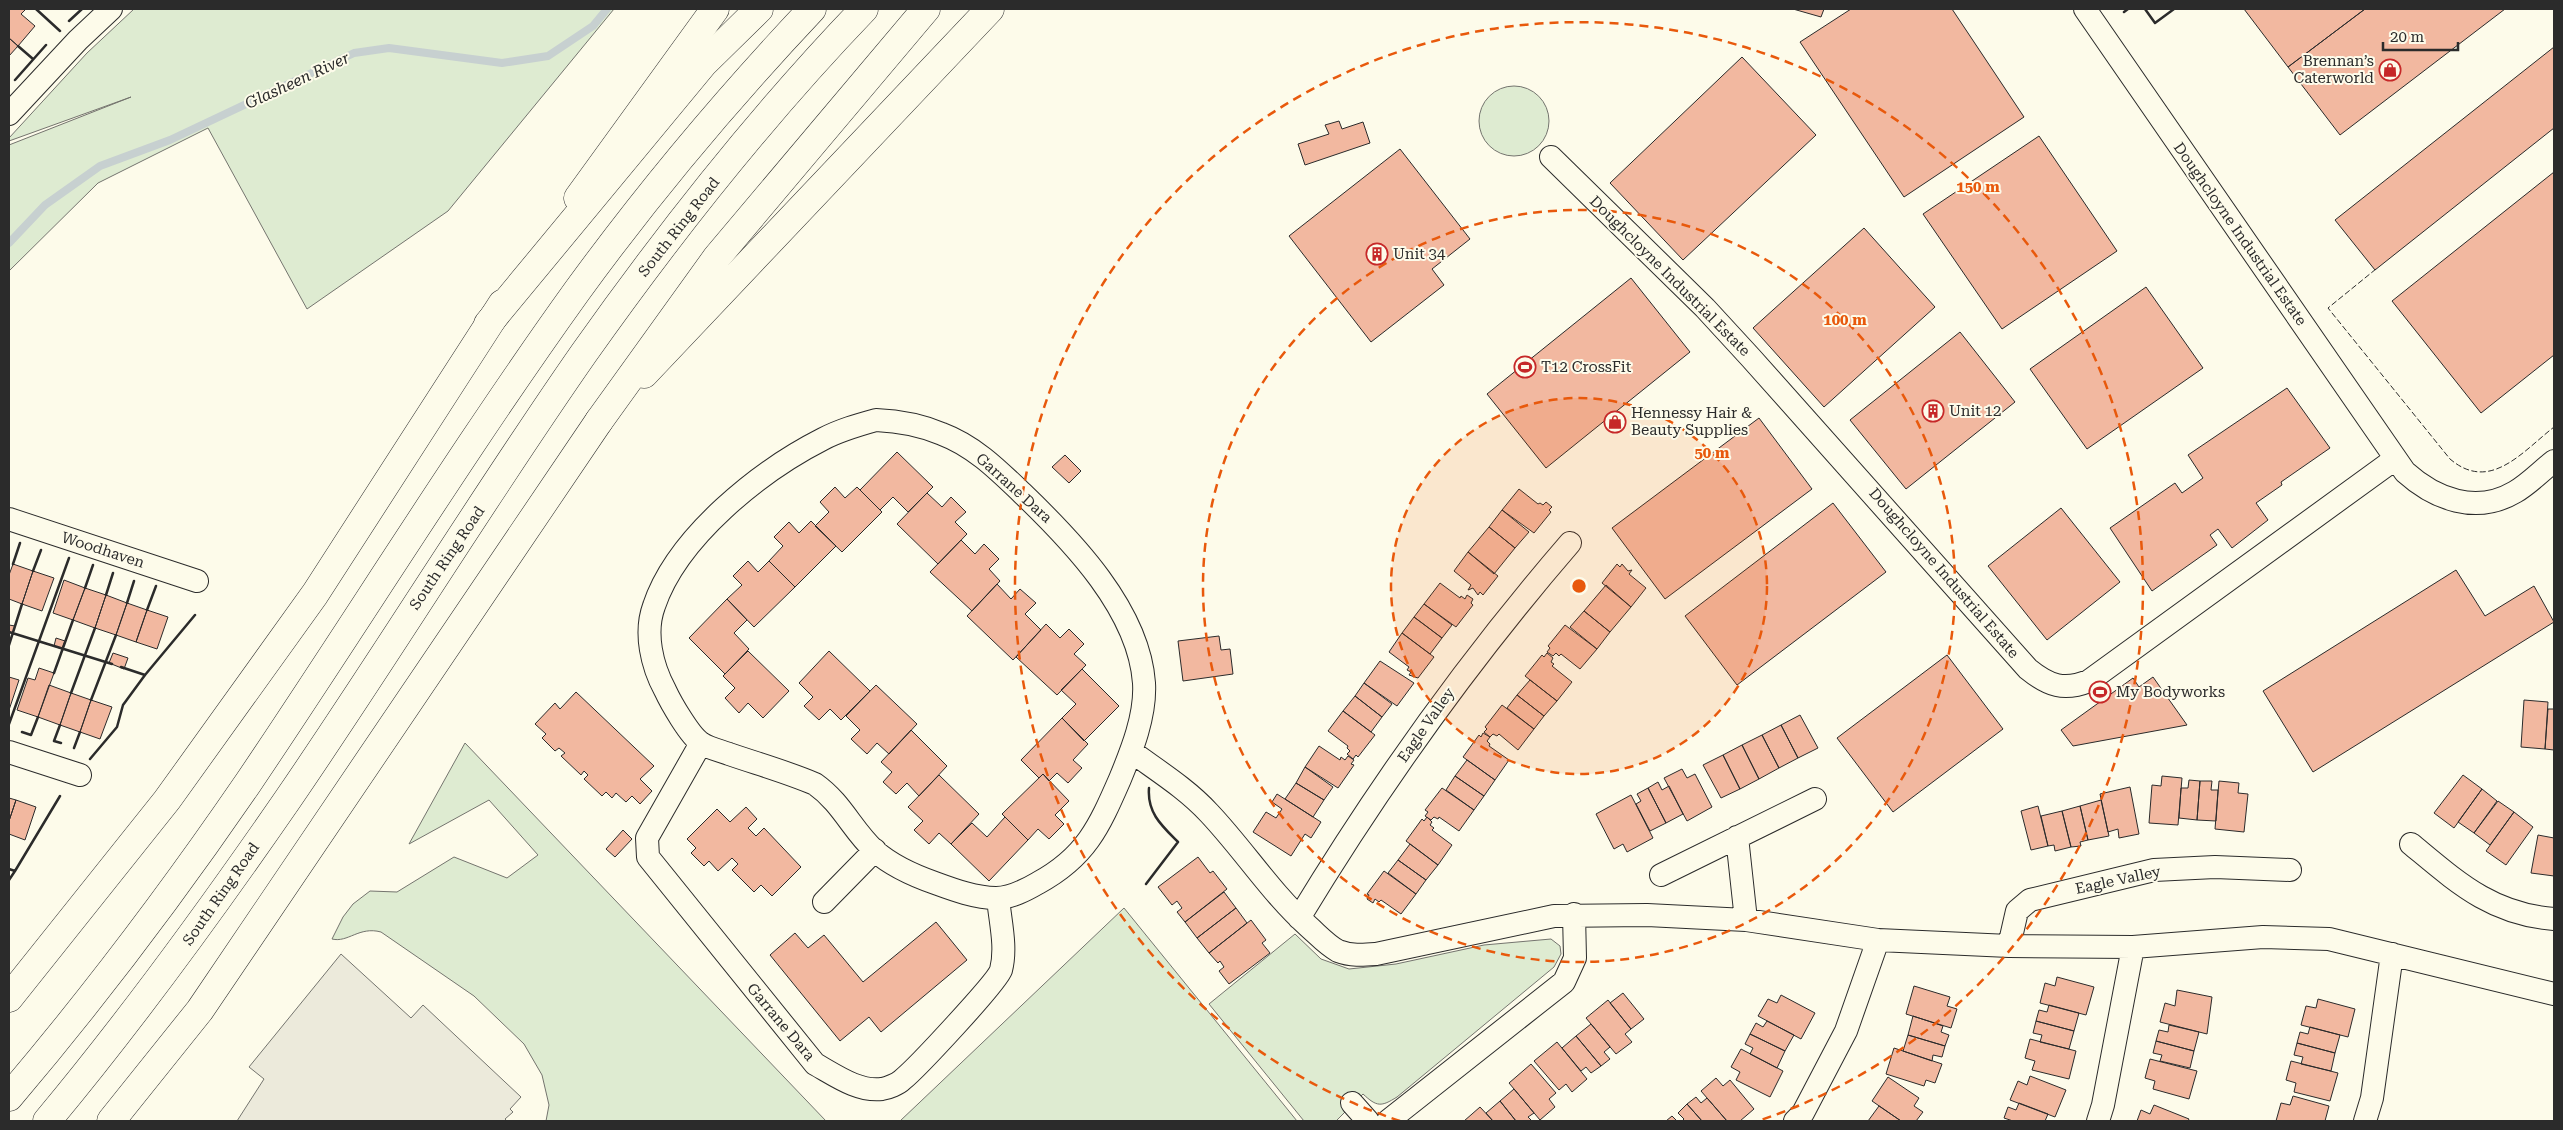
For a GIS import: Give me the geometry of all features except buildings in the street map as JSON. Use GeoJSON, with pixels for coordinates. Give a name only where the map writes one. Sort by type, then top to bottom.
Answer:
{"type":"FeatureCollection","features":[{"type":"Feature","properties":{"kind":"main road"},"geometry":{"type":"LineString","coordinates":[[9,998],[167,800],[315,594],[488,324],[715,9]]}},
{"type":"Feature","properties":{"kind":"main road"},"geometry":{"type":"LineString","coordinates":[[488,324],[703,64],[759,9]]}},
{"type":"Feature","properties":{"kind":"main road"},"geometry":{"type":"LineString","coordinates":[[9,1097],[127,950],[246,786],[483,428],[577,292],[656,187],[774,48],[812,9]]}},
{"type":"Feature","properties":{"kind":"main road","name":"South Ring Road"},"geometry":{"type":"LineString","coordinates":[[47,1121],[172,963],[290,797],[584,352],[700,198],[824,50],[864,9]]}},
{"type":"Feature","properties":{"kind":"main road"},"geometry":{"type":"LineString","coordinates":[[111,1121],[200,1010],[599,421],[716,257],[926,9]]}},
{"type":"Feature","properties":{"kind":"main road"},"geometry":{"type":"LineString","coordinates":[[599,421],[990,9]]}},
{"type":"Feature","properties":{"kind":"street"},"geometry":{"type":"LineString","coordinates":[[9,114],[78,40],[111,9]]}},
{"type":"Feature","properties":{"kind":"street","name":"Doughcloyne Industrial Estate"},"geometry":{"type":"LineString","coordinates":[[2084,9],[2405,472],[2431,492],[2464,503],[2499,499],[2515,492],[2554,461]]}},
{"type":"Feature","properties":{"kind":"street","name":"Doughcloyne Industrial Estate"},"geometry":{"type":"LineString","coordinates":[[1551,157],[1705,308],[1916,540],[2028,669],[2050,684],[2074,687],[2090,681],[2395,459]]}},
{"type":"Feature","properties":{"kind":"street","name":"Garrane Dara"},"geometry":{"type":"LineString","coordinates":[[876,420],[898,421],[943,434],[978,454],[1068,538],[1097,574],[1125,618],[1142,670],[1143,702],[1132,752],[1101,824],[1084,848],[1055,874],[1023,891],[998,898],[973,895],[932,883],[894,864],[875,850],[831,795],[815,784],[701,743],[676,711],[660,680],[654,662],[650,625],[653,607],[661,589],[675,565],[711,522],[761,478],[823,439],[848,428],[876,420]]}},
{"type":"Feature","properties":{"kind":"street","name":"Woodhaven"},"geometry":{"type":"LineString","coordinates":[[9,519],[197,581]]}},
{"type":"Feature","properties":{"kind":"street","name":"Eagle Valley"},"geometry":{"type":"LineString","coordinates":[[1299,918],[1378,793],[1441,703],[1570,543]]}},
{"type":"Feature","properties":{"kind":"street","name":"Garrane Dara"},"geometry":{"type":"LineString","coordinates":[[701,743],[647,838],[648,857],[815,1064],[839,1078],[863,1088],[882,1089],[901,1081],[947,1033],[1000,972],[1004,956],[998,898]]}},
{"type":"Feature","properties":{"kind":"street"},"geometry":{"type":"LineString","coordinates":[[9,752],[80,775]]}},
{"type":"Feature","properties":{"kind":"street"},"geometry":{"type":"LineString","coordinates":[[1132,752],[1187,792],[1208,811],[1282,901],[1299,918],[1327,943],[1338,950],[1354,955],[1376,954],[1531,919],[1574,914],[1746,920],[1878,940],[2008,946],[2133,947],[2263,937],[2329,939],[2554,994]]}},
{"type":"Feature","properties":{"kind":"street"},"geometry":{"type":"LineString","coordinates":[[1661,875],[1815,799]]}},
{"type":"Feature","properties":{"kind":"street"},"geometry":{"type":"LineString","coordinates":[[1738,837],[1746,920]]}},
{"type":"Feature","properties":{"kind":"street"},"geometry":{"type":"LineString","coordinates":[[2410,844],[2469,892],[2500,908],[2554,919]]}},
{"type":"Feature","properties":{"kind":"street"},"geometry":{"type":"LineString","coordinates":[[824,902],[875,850]]}},
{"type":"Feature","properties":{"kind":"street","name":"Eagle Valley"},"geometry":{"type":"LineString","coordinates":[[2008,946],[2017,911],[2030,900],[2154,870],[2215,867],[2290,870]]}},
{"type":"Feature","properties":{"kind":"street"},"geometry":{"type":"LineString","coordinates":[[1388,1121],[1564,982],[1574,958],[1574,914]]}},
{"type":"Feature","properties":{"kind":"street"},"geometry":{"type":"LineString","coordinates":[[1796,1121],[1846,1031],[1878,940]]}},
{"type":"Feature","properties":{"kind":"street"},"geometry":{"type":"LineString","coordinates":[[2098,1121],[2103,1105],[2133,947]]}},
{"type":"Feature","properties":{"kind":"street"},"geometry":{"type":"LineString","coordinates":[[2365,1121],[2372,1098],[2392,954]]}},
{"type":"Feature","properties":{"kind":"street"},"geometry":{"type":"LineString","coordinates":[[1352,1103],[1368,1121]]}},
{"type":"Feature","properties":{"kind":"green space"},"geometry":{"type":"Polygon","coordinates":[[[134,9],[614,9],[448,211],[307,309],[208,128],[98,183],[9,271],[9,145],[131,97],[9,141],[9,138],[87,53],[134,9]]]}},
{"type":"Feature","properties":{"kind":"green space"},"geometry":{"type":"Polygon","coordinates":[[[1514,86],[1527,89],[1539,96],[1546,108],[1549,121],[1546,134],[1539,146],[1527,153],[1514,156],[1501,153],[1489,146],[1482,134],[1479,121],[1482,108],[1489,96],[1501,89],[1514,86]]]}},
{"type":"Feature","properties":{"kind":"green space"},"geometry":{"type":"Polygon","coordinates":[[[465,743],[826,1121],[546,1121],[549,1105],[542,1075],[524,1044],[474,996],[381,932],[366,931],[343,939],[332,939],[343,917],[353,904],[370,891],[397,892],[454,857],[507,878],[538,855],[489,800],[409,844],[465,743]]]}},
{"type":"Feature","properties":{"kind":"green space"},"geometry":{"type":"Polygon","coordinates":[[[1124,908],[1297,1121],[900,1121],[919,1103],[1124,908]]]}},
{"type":"Feature","properties":{"kind":"green space"},"geometry":{"type":"Polygon","coordinates":[[[1295,934],[1321,959],[1349,969],[1396,964],[1484,945],[1551,939],[1560,946],[1561,954],[1554,967],[1397,1097],[1387,1103],[1379,1104],[1363,1094],[1336,1121],[1304,1121],[1209,1004],[1295,934]]]}},
{"type":"Feature","properties":{"kind":"shaded area"},"geometry":{"type":"Polygon","coordinates":[[[341,954],[411,1018],[423,1005],[521,1097],[510,1109],[513,1112],[505,1119],[507,1121],[237,1121],[264,1079],[249,1067],[341,954]]]}},
{"type":"Feature","properties":{"kind":"waterway","name":"Glasheen River"},"geometry":{"type":"LineString","coordinates":[[9,243],[45,205],[100,166],[170,140],[354,53],[389,48],[502,63],[548,56],[593,26],[607,9]]}},
{"type":"Feature","properties":{"kind":"fence"},"geometry":{"type":"LineString","coordinates":[[2376,269],[2328,308],[2450,459],[2465,468],[2479,472],[2492,470],[2518,457],[2554,427]]}},
{"type":"Feature","properties":{"kind":"wall"},"geometry":{"type":"LineString","coordinates":[[36,9],[60,31]]}},
{"type":"Feature","properties":{"kind":"wall"},"geometry":{"type":"LineString","coordinates":[[69,21],[82,9]]}},
{"type":"Feature","properties":{"kind":"wall"},"geometry":{"type":"LineString","coordinates":[[2124,12],[2128,9]]}},
{"type":"Feature","properties":{"kind":"wall"},"geometry":{"type":"LineString","coordinates":[[2145,9],[2155,23],[2174,9]]}},
{"type":"Feature","properties":{"kind":"wall"},"geometry":{"type":"LineString","coordinates":[[15,80],[46,45]]}},
{"type":"Feature","properties":{"kind":"wall"},"geometry":{"type":"LineString","coordinates":[[18,46],[33,59]]}},
{"type":"Feature","properties":{"kind":"wall"},"geometry":{"type":"LineString","coordinates":[[13,564],[20,543]]}},
{"type":"Feature","properties":{"kind":"wall"},"geometry":{"type":"LineString","coordinates":[[33,571],[41,550]]}},
{"type":"Feature","properties":{"kind":"wall"},"geometry":{"type":"LineString","coordinates":[[9,724],[69,558]]}},
{"type":"Feature","properties":{"kind":"wall"},"geometry":{"type":"LineString","coordinates":[[85,588],[93,565]]}},
{"type":"Feature","properties":{"kind":"wall"},"geometry":{"type":"LineString","coordinates":[[106,595],[113,573]]}},
{"type":"Feature","properties":{"kind":"wall"},"geometry":{"type":"LineString","coordinates":[[127,603],[134,581]]}},
{"type":"Feature","properties":{"kind":"wall"},"geometry":{"type":"LineString","coordinates":[[147,610],[156,586]]}},
{"type":"Feature","properties":{"kind":"wall"},"geometry":{"type":"LineString","coordinates":[[9,645],[22,604]]}},
{"type":"Feature","properties":{"kind":"wall"},"geometry":{"type":"LineString","coordinates":[[90,759],[117,727],[123,705],[145,675],[195,615]]}},
{"type":"Feature","properties":{"kind":"wall"},"geometry":{"type":"LineString","coordinates":[[54,673],[73,620]]}},
{"type":"Feature","properties":{"kind":"wall"},"geometry":{"type":"LineString","coordinates":[[71,693],[95,628]]}},
{"type":"Feature","properties":{"kind":"wall"},"geometry":{"type":"LineString","coordinates":[[9,632],[112,664]]}},
{"type":"Feature","properties":{"kind":"wall"},"geometry":{"type":"LineString","coordinates":[[91,700],[116,635]]}},
{"type":"Feature","properties":{"kind":"wall"},"geometry":{"type":"LineString","coordinates":[[121,667],[145,675]]}},
{"type":"Feature","properties":{"kind":"wall"},"geometry":{"type":"LineString","coordinates":[[22,732],[31,735],[38,717]]}},
{"type":"Feature","properties":{"kind":"wall"},"geometry":{"type":"LineString","coordinates":[[60,725],[54,741],[61,743]]}},
{"type":"Feature","properties":{"kind":"wall"},"geometry":{"type":"LineString","coordinates":[[74,748],[80,732]]}},
{"type":"Feature","properties":{"kind":"wall"},"geometry":{"type":"LineString","coordinates":[[1146,884],[1178,842],[1161,824],[1153,812],[1150,805],[1149,788]]}},
{"type":"Feature","properties":{"kind":"wall"},"geometry":{"type":"LineString","coordinates":[[9,869],[15,871],[60,796]]}},
{"type":"Feature","properties":{"kind":"wall"},"geometry":{"type":"LineString","coordinates":[[9,880],[15,871]]}},
{"type":"Feature","properties":{"kind":"place","name":"Brennan’s Caterworld"},"geometry":{"type":"Point","coordinates":[2390,70]}},
{"type":"Feature","properties":{"kind":"place","name":"Unit 34"},"geometry":{"type":"Point","coordinates":[1377,254]}},
{"type":"Feature","properties":{"kind":"place","name":"T12 CrossFit"},"geometry":{"type":"Point","coordinates":[1525,367]}},
{"type":"Feature","properties":{"kind":"place","name":"Unit 12"},"geometry":{"type":"Point","coordinates":[1933,411]}},
{"type":"Feature","properties":{"kind":"place","name":"Hennessy Hair & Beauty Supplies"},"geometry":{"type":"Point","coordinates":[1615,422]}},
{"type":"Feature","properties":{"kind":"place","name":"My Bodyworks"},"geometry":{"type":"Point","coordinates":[2100,692]}}]}
